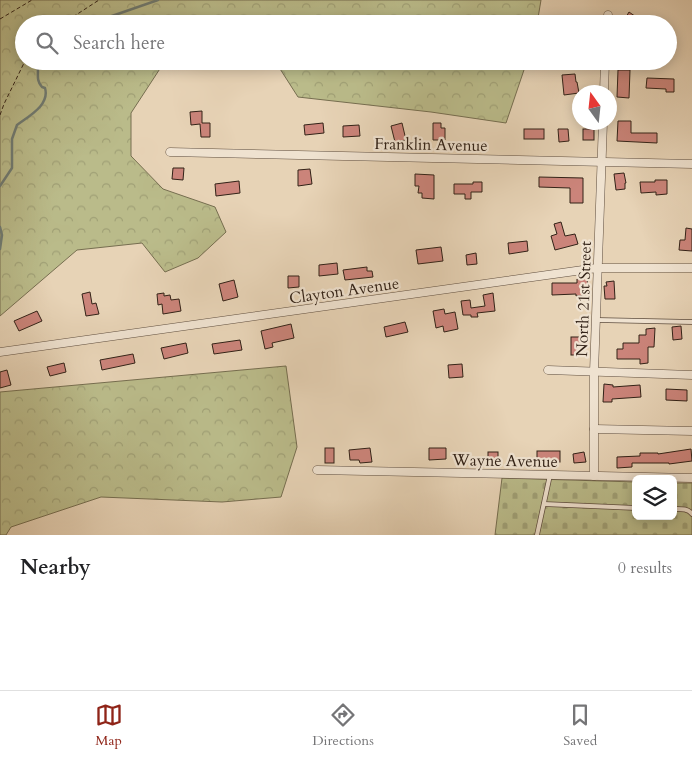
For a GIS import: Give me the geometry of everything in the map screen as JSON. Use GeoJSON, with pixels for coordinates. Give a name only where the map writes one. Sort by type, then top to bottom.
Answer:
{"type":"FeatureCollection","features":[{"type":"Feature","properties":{"kind":"street"},"geometry":{"type":"LineString","coordinates":[[604,85],[605,70]]}},
{"type":"Feature","properties":{"kind":"street","name":"North 21st Street"},"geometry":{"type":"LineString","coordinates":[[594,476],[594,372],[603,130]]}},
{"type":"Feature","properties":{"kind":"street","name":"Franklin Avenue"},"geometry":{"type":"LineString","coordinates":[[170,152],[692,164]]}},
{"type":"Feature","properties":{"kind":"street","name":"Clayton Avenue"},"geometry":{"type":"LineString","coordinates":[[0,352],[597,268],[692,268]]}},
{"type":"Feature","properties":{"kind":"street"},"geometry":{"type":"LineString","coordinates":[[548,370],[692,375]]}},
{"type":"Feature","properties":{"kind":"street"},"geometry":{"type":"LineString","coordinates":[[594,429],[692,431]]}},
{"type":"Feature","properties":{"kind":"street","name":"Wayne Avenue"},"geometry":{"type":"LineString","coordinates":[[317,470],[692,478]]}},
{"type":"Feature","properties":{"kind":"lane"},"geometry":{"type":"LineString","coordinates":[[596,320],[692,322]]}},
{"type":"Feature","properties":{"kind":"lane"},"geometry":{"type":"LineString","coordinates":[[537,535],[550,475]]}},
{"type":"Feature","properties":{"kind":"lane"},"geometry":{"type":"LineString","coordinates":[[544,504],[632,508]]}},
{"type":"Feature","properties":{"kind":"lane"},"geometry":{"type":"LineString","coordinates":[[677,509],[686,510],[692,514]]}},
{"type":"Feature","properties":{"kind":"path"},"geometry":{"type":"LineString","coordinates":[[0,18],[32,0]]}},
{"type":"Feature","properties":{"kind":"path"},"geometry":{"type":"LineString","coordinates":[[76,15],[99,0]]}},
{"type":"Feature","properties":{"kind":"path"},"geometry":{"type":"LineString","coordinates":[[0,115],[21,70]]}},
{"type":"Feature","properties":{"kind":"green space"},"geometry":{"type":"Polygon","coordinates":[[[0,0],[541,0],[538,15],[15,15],[15,70],[159,70],[131,113],[131,156],[163,189],[215,207],[226,232],[198,258],[165,272],[142,243],[77,250],[0,316],[0,0]]]}},
{"type":"Feature","properties":{"kind":"green space"},"geometry":{"type":"Polygon","coordinates":[[[281,70],[524,70],[506,123],[431,112],[298,97],[281,70]]]}},
{"type":"Feature","properties":{"kind":"green space"},"geometry":{"type":"Polygon","coordinates":[[[286,366],[297,447],[281,497],[222,502],[101,497],[11,527],[6,535],[0,535],[0,392],[286,366]]]}},
{"type":"Feature","properties":{"kind":"green space"},"geometry":{"type":"Polygon","coordinates":[[[502,478],[632,482],[632,520],[677,520],[677,483],[692,483],[692,535],[495,535],[502,478]]]}},
{"type":"Feature","properties":{"kind":"building"},"geometry":{"type":"Polygon","coordinates":[[[618,70],[630,70],[629,98],[617,97],[618,70]]]}},
{"type":"Feature","properties":{"kind":"building"},"geometry":{"type":"Polygon","coordinates":[[[575,74],[578,85],[572,85],[572,94],[564,95],[562,75],[575,74]]]}},
{"type":"Feature","properties":{"kind":"building"},"geometry":{"type":"Polygon","coordinates":[[[647,78],[674,79],[674,92],[666,92],[666,89],[646,88],[647,78]]]}},
{"type":"Feature","properties":{"kind":"building"},"geometry":{"type":"Polygon","coordinates":[[[202,111],[202,123],[210,123],[210,137],[201,137],[200,124],[191,125],[190,112],[202,111]]]}},
{"type":"Feature","properties":{"kind":"building"},"geometry":{"type":"Polygon","coordinates":[[[618,121],[631,121],[631,133],[657,133],[657,143],[617,141],[618,121]]]}},
{"type":"Feature","properties":{"kind":"building"},"geometry":{"type":"Polygon","coordinates":[[[323,123],[324,133],[305,135],[304,125],[323,123]]]}},
{"type":"Feature","properties":{"kind":"building"},"geometry":{"type":"Polygon","coordinates":[[[402,123],[406,140],[395,142],[391,126],[402,123]]]}},
{"type":"Feature","properties":{"kind":"building"},"geometry":{"type":"Polygon","coordinates":[[[433,123],[441,123],[441,128],[445,128],[445,140],[433,140],[433,123]]]}},
{"type":"Feature","properties":{"kind":"building"},"geometry":{"type":"Polygon","coordinates":[[[359,125],[360,136],[343,137],[343,126],[359,125]]]}},
{"type":"Feature","properties":{"kind":"building"},"geometry":{"type":"Polygon","coordinates":[[[524,129],[544,129],[544,139],[524,139],[524,129]]]}},
{"type":"Feature","properties":{"kind":"building"},"geometry":{"type":"Polygon","coordinates":[[[558,129],[568,129],[569,141],[559,142],[558,129]]]}},
{"type":"Feature","properties":{"kind":"building"},"geometry":{"type":"Polygon","coordinates":[[[583,130],[594,130],[594,140],[583,140],[583,130]]]}},
{"type":"Feature","properties":{"kind":"building"},"geometry":{"type":"Polygon","coordinates":[[[173,168],[184,168],[183,180],[172,179],[173,168]]]}},
{"type":"Feature","properties":{"kind":"building"},"geometry":{"type":"Polygon","coordinates":[[[310,169],[312,184],[298,186],[298,170],[310,169]]]}},
{"type":"Feature","properties":{"kind":"building"},"geometry":{"type":"Polygon","coordinates":[[[624,173],[625,189],[616,190],[614,174],[624,173]]]}},
{"type":"Feature","properties":{"kind":"building"},"geometry":{"type":"Polygon","coordinates":[[[415,174],[434,175],[434,199],[422,198],[422,193],[418,193],[419,186],[415,186],[415,174]]]}},
{"type":"Feature","properties":{"kind":"building"},"geometry":{"type":"Polygon","coordinates":[[[539,177],[583,178],[583,203],[570,203],[570,188],[539,187],[539,177]]]}},
{"type":"Feature","properties":{"kind":"building"},"geometry":{"type":"Polygon","coordinates":[[[655,180],[667,180],[667,194],[656,195],[656,192],[641,193],[640,182],[655,182],[655,180]]]}},
{"type":"Feature","properties":{"kind":"building"},"geometry":{"type":"Polygon","coordinates":[[[239,181],[240,193],[216,196],[215,184],[239,181]]]}},
{"type":"Feature","properties":{"kind":"building"},"geometry":{"type":"Polygon","coordinates":[[[473,182],[482,182],[482,192],[471,192],[471,199],[465,199],[465,194],[454,194],[454,184],[473,184],[473,182]]]}},
{"type":"Feature","properties":{"kind":"building"},"geometry":{"type":"Polygon","coordinates":[[[561,222],[565,236],[575,234],[578,244],[555,250],[551,236],[557,234],[554,224],[561,222]]]}},
{"type":"Feature","properties":{"kind":"building"},"geometry":{"type":"Polygon","coordinates":[[[686,228],[692,229],[692,251],[679,250],[680,240],[685,240],[686,228]]]}},
{"type":"Feature","properties":{"kind":"building"},"geometry":{"type":"Polygon","coordinates":[[[527,241],[528,251],[509,254],[508,243],[527,241]]]}},
{"type":"Feature","properties":{"kind":"building"},"geometry":{"type":"Polygon","coordinates":[[[441,247],[443,261],[418,264],[416,250],[441,247]]]}},
{"type":"Feature","properties":{"kind":"building"},"geometry":{"type":"Polygon","coordinates":[[[476,253],[477,264],[467,265],[466,255],[476,253]]]}},
{"type":"Feature","properties":{"kind":"building"},"geometry":{"type":"Polygon","coordinates":[[[337,263],[338,274],[319,276],[319,265],[337,263]]]}},
{"type":"Feature","properties":{"kind":"building"},"geometry":{"type":"Polygon","coordinates":[[[367,267],[367,271],[372,271],[373,277],[345,280],[343,270],[367,267]]]}},
{"type":"Feature","properties":{"kind":"building"},"geometry":{"type":"Polygon","coordinates":[[[288,276],[299,276],[299,287],[288,288],[288,276]]]}},
{"type":"Feature","properties":{"kind":"building"},"geometry":{"type":"Polygon","coordinates":[[[587,278],[589,295],[552,295],[552,283],[577,283],[577,279],[587,278]]]}},
{"type":"Feature","properties":{"kind":"building"},"geometry":{"type":"Polygon","coordinates":[[[234,280],[238,297],[223,301],[219,284],[234,280]]]}},
{"type":"Feature","properties":{"kind":"building"},"geometry":{"type":"Polygon","coordinates":[[[614,281],[615,299],[605,299],[604,286],[607,286],[606,282],[614,281]]]}},
{"type":"Feature","properties":{"kind":"building"},"geometry":{"type":"Polygon","coordinates":[[[90,292],[92,304],[96,303],[99,314],[86,316],[82,294],[90,292]]]}},
{"type":"Feature","properties":{"kind":"building"},"geometry":{"type":"Polygon","coordinates":[[[164,293],[164,296],[170,295],[171,300],[179,299],[181,311],[163,314],[162,304],[158,305],[157,294],[164,293]]]}},
{"type":"Feature","properties":{"kind":"building"},"geometry":{"type":"Polygon","coordinates":[[[493,293],[495,311],[477,313],[478,317],[463,315],[461,301],[470,300],[471,308],[485,306],[483,295],[493,293]]]}},
{"type":"Feature","properties":{"kind":"building"},"geometry":{"type":"Polygon","coordinates":[[[444,309],[445,314],[455,312],[458,329],[444,332],[443,326],[436,328],[433,311],[444,309]]]}},
{"type":"Feature","properties":{"kind":"building"},"geometry":{"type":"Polygon","coordinates":[[[37,311],[42,321],[19,331],[14,321],[37,311]]]}},
{"type":"Feature","properties":{"kind":"building"},"geometry":{"type":"Polygon","coordinates":[[[405,322],[408,332],[386,337],[384,327],[405,322]]]}},
{"type":"Feature","properties":{"kind":"building"},"geometry":{"type":"Polygon","coordinates":[[[291,324],[294,338],[272,343],[273,347],[265,349],[261,331],[291,324]]]}},
{"type":"Feature","properties":{"kind":"building"},"geometry":{"type":"Polygon","coordinates":[[[681,326],[682,339],[673,340],[672,327],[681,326]]]}},
{"type":"Feature","properties":{"kind":"building"},"geometry":{"type":"Polygon","coordinates":[[[655,328],[654,347],[648,347],[648,363],[640,364],[640,359],[617,359],[617,349],[623,349],[623,343],[639,343],[639,335],[646,335],[646,329],[655,328]]]}},
{"type":"Feature","properties":{"kind":"building"},"geometry":{"type":"Polygon","coordinates":[[[571,337],[582,337],[582,355],[571,355],[571,337]]]}},
{"type":"Feature","properties":{"kind":"building"},"geometry":{"type":"Polygon","coordinates":[[[240,340],[242,350],[214,354],[212,344],[240,340]]]}},
{"type":"Feature","properties":{"kind":"building"},"geometry":{"type":"Polygon","coordinates":[[[186,343],[188,353],[164,359],[161,348],[186,343]]]}},
{"type":"Feature","properties":{"kind":"building"},"geometry":{"type":"Polygon","coordinates":[[[133,354],[135,363],[102,370],[100,360],[133,354]]]}},
{"type":"Feature","properties":{"kind":"building"},"geometry":{"type":"Polygon","coordinates":[[[64,363],[66,372],[50,376],[47,367],[64,363]]]}},
{"type":"Feature","properties":{"kind":"building"},"geometry":{"type":"Polygon","coordinates":[[[462,364],[463,377],[449,378],[448,365],[462,364]]]}},
{"type":"Feature","properties":{"kind":"building"},"geometry":{"type":"Polygon","coordinates":[[[7,370],[11,385],[0,388],[0,372],[7,370]]]}},
{"type":"Feature","properties":{"kind":"building"},"geometry":{"type":"Polygon","coordinates":[[[604,384],[613,385],[613,387],[640,385],[641,397],[612,399],[612,402],[603,402],[604,384]]]}},
{"type":"Feature","properties":{"kind":"building"},"geometry":{"type":"Polygon","coordinates":[[[666,389],[687,390],[687,401],[666,400],[666,389]]]}},
{"type":"Feature","properties":{"kind":"building"},"geometry":{"type":"Polygon","coordinates":[[[325,448],[334,448],[334,463],[325,463],[325,448]]]}},
{"type":"Feature","properties":{"kind":"building"},"geometry":{"type":"Polygon","coordinates":[[[370,448],[372,462],[360,463],[359,460],[350,460],[349,450],[370,448]]]}},
{"type":"Feature","properties":{"kind":"building"},"geometry":{"type":"Polygon","coordinates":[[[429,448],[446,448],[446,459],[429,460],[429,448]]]}},
{"type":"Feature","properties":{"kind":"building"},"geometry":{"type":"Polygon","coordinates":[[[691,449],[692,461],[669,464],[632,463],[632,467],[617,468],[617,457],[640,456],[640,453],[658,454],[691,449]]]}},
{"type":"Feature","properties":{"kind":"building"},"geometry":{"type":"Polygon","coordinates":[[[537,451],[560,451],[560,462],[537,462],[537,451]]]}},
{"type":"Feature","properties":{"kind":"building"},"geometry":{"type":"Polygon","coordinates":[[[488,452],[498,452],[498,465],[488,465],[488,452]]]}},
{"type":"Feature","properties":{"kind":"building"},"geometry":{"type":"Polygon","coordinates":[[[584,452],[586,462],[574,463],[573,454],[584,452]]]}},
{"type":"Feature","properties":{"kind":"waterway"},"geometry":{"type":"LineString","coordinates":[[115,15],[158,0]]}},
{"type":"Feature","properties":{"kind":"waterway"},"geometry":{"type":"LineString","coordinates":[[0,186],[12,168],[12,139],[17,125],[42,105],[46,94],[45,88],[38,81],[38,70]]}},
{"type":"Feature","properties":{"kind":"waterway"},"geometry":{"type":"LineString","coordinates":[[0,227],[2,235],[0,249]]}}]}
